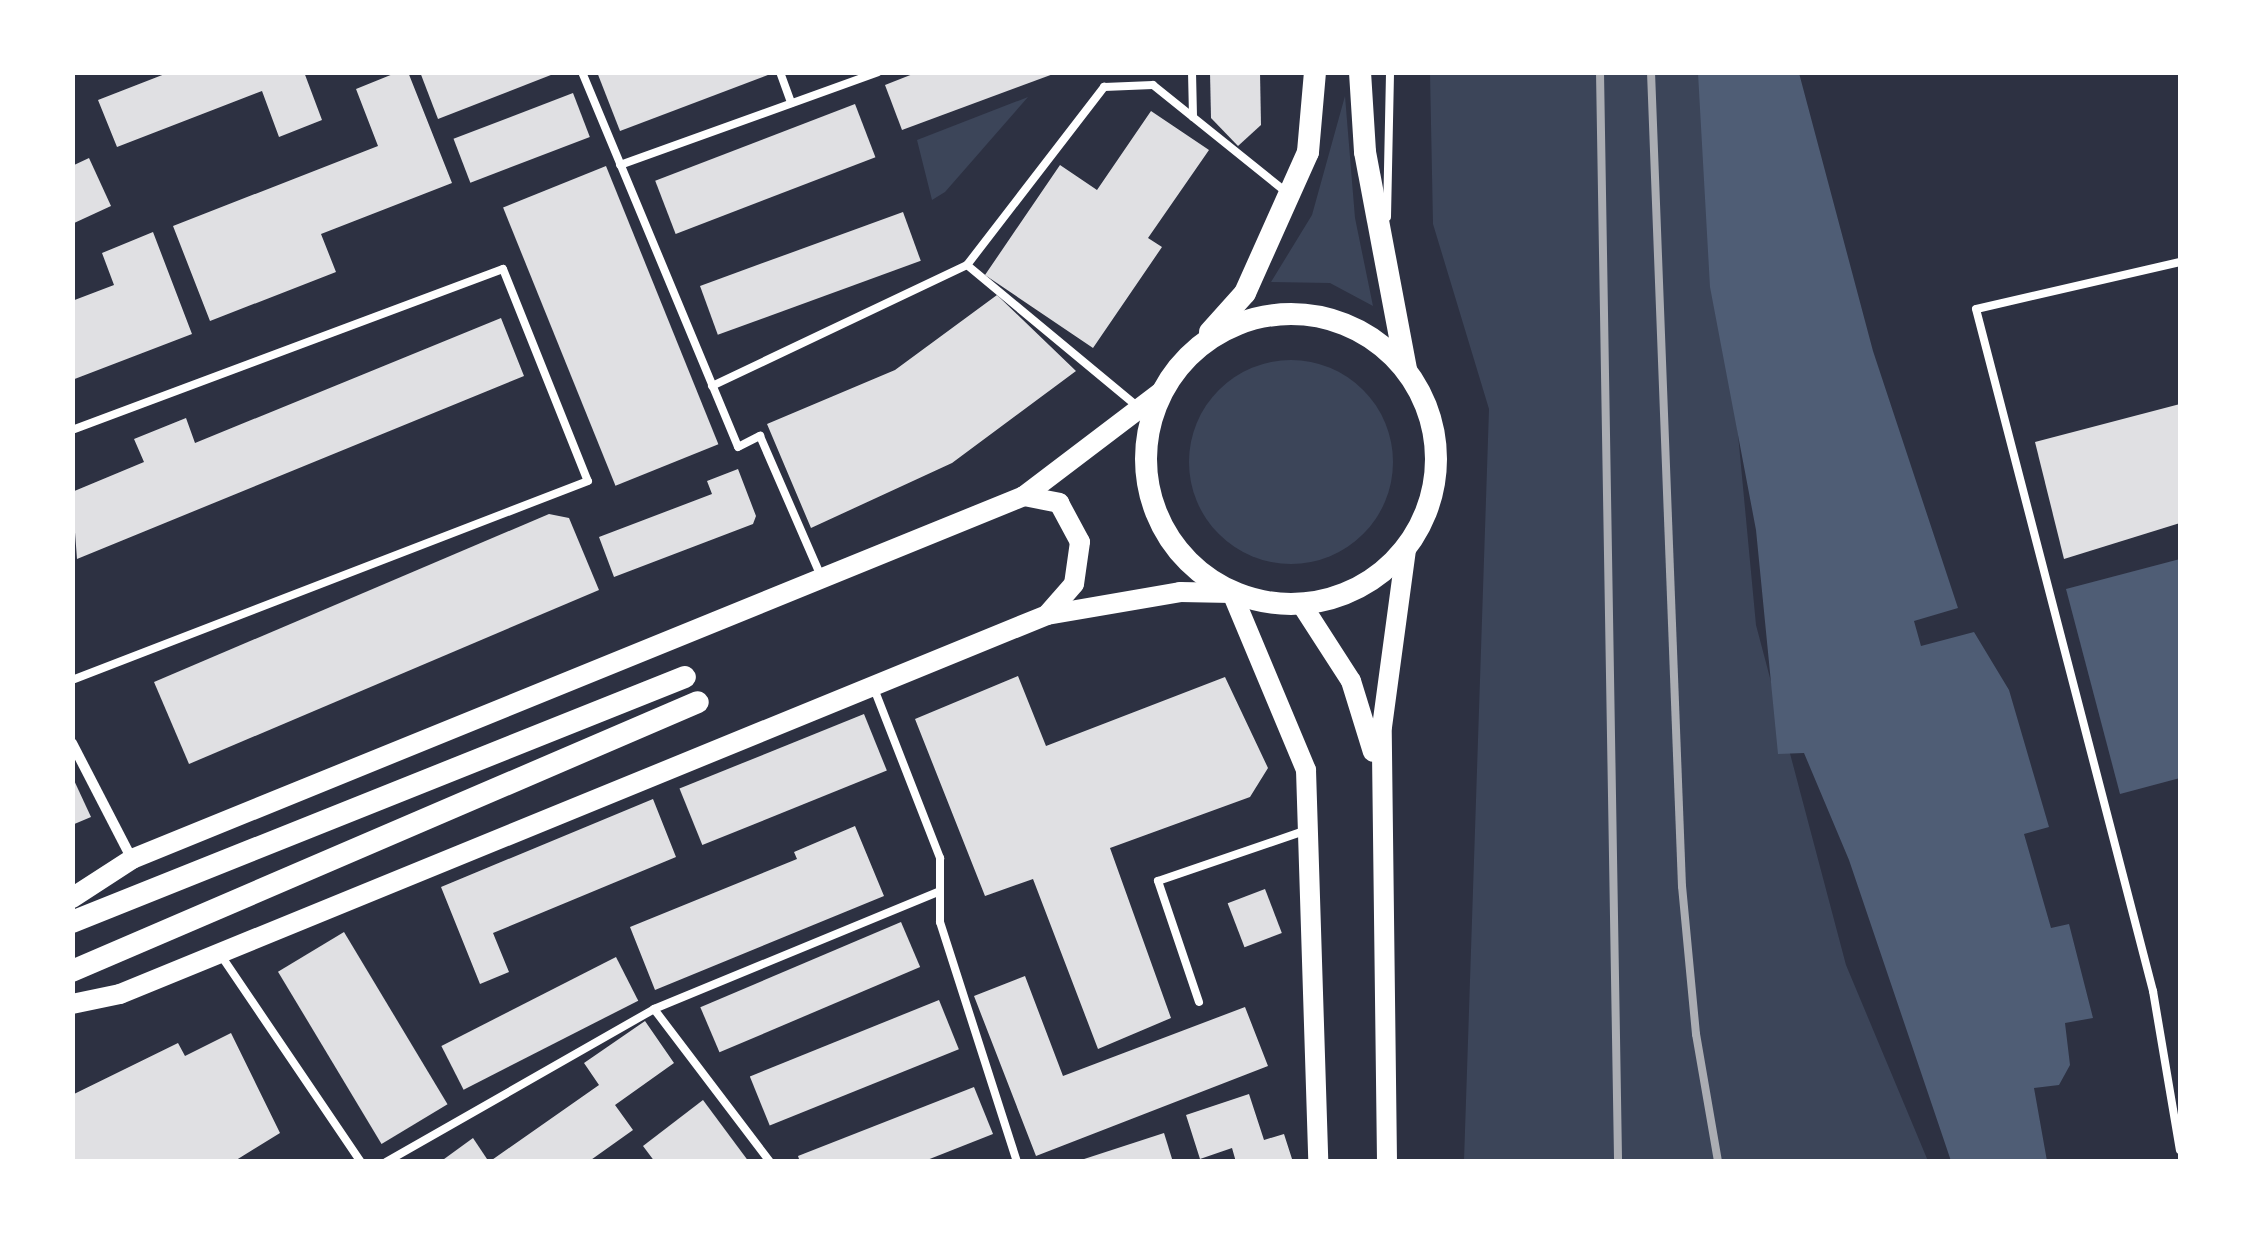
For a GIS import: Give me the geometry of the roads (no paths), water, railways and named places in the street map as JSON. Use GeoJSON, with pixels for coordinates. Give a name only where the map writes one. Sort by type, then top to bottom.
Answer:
{"type":"FeatureCollection","features":[{"type":"Feature","properties":{"kind":"main road"},"geometry":{"type":"LineString","coordinates":[[72,898],[132,859],[1024,496],[1161,392],[1245,293],[1308,152],[1315,72]]}},
{"type":"Feature","properties":{"kind":"main road"},"geometry":{"type":"LineString","coordinates":[[72,1004],[120,994],[218,950],[871,682],[1046,616],[1180,592],[1232,593],[1302,605],[1341,596],[1377,577],[1406,550],[1429,507],[1437,472],[1430,417],[1406,368],[1386,276],[1365,152],[1360,72]]}},
{"type":"Feature","properties":{"kind":"main road"},"geometry":{"type":"LineString","coordinates":[[1190,354],[1230,327],[1293,315],[1325,317],[1370,336],[1406,368]]}},
{"type":"Feature","properties":{"kind":"main road"},"geometry":{"type":"LineString","coordinates":[[1161,392],[1146,438],[1147,485],[1163,530],[1192,567],[1232,593],[1306,770],[1318,1162]]}},
{"type":"Feature","properties":{"kind":"main road"},"geometry":{"type":"LineString","coordinates":[[1024,496],[1059,503],[1080,542],[1074,584],[1046,616]]}},
{"type":"Feature","properties":{"kind":"main road"},"geometry":{"type":"LineString","coordinates":[[1387,1162],[1382,727],[1406,550]]}},
{"type":"Feature","properties":{"kind":"main road"},"geometry":{"type":"LineString","coordinates":[[1302,605],[1351,681],[1384,808]]}},
{"type":"Feature","properties":{"kind":"main road"},"geometry":{"type":"LineString","coordinates":[[72,922],[685,677]]}},
{"type":"Feature","properties":{"kind":"main road"},"geometry":{"type":"LineString","coordinates":[[72,971],[698,702]]}},
{"type":"Feature","properties":{"kind":"street"},"geometry":{"type":"LineString","coordinates":[[72,743],[132,859]]}},
{"type":"Feature","properties":{"kind":"lane"},"geometry":{"type":"LineString","coordinates":[[582,72],[738,447],[760,436],[822,579]]}},
{"type":"Feature","properties":{"kind":"lane"},"geometry":{"type":"LineString","coordinates":[[780,72],[791,104]]}},
{"type":"Feature","properties":{"kind":"lane"},"geometry":{"type":"LineString","coordinates":[[620,165],[878,72]]}},
{"type":"Feature","properties":{"kind":"lane"},"geometry":{"type":"LineString","coordinates":[[1192,72],[1193,117]]}},
{"type":"Feature","properties":{"kind":"lane"},"geometry":{"type":"LineString","coordinates":[[1386,276],[1390,72]]}},
{"type":"Feature","properties":{"kind":"lane"},"geometry":{"type":"LineString","coordinates":[[712,386],[967,265],[1104,87],[1153,85],[1289,195]]}},
{"type":"Feature","properties":{"kind":"lane"},"geometry":{"type":"LineString","coordinates":[[2180,262],[1976,310],[2153,991],[2180,1150]]}},
{"type":"Feature","properties":{"kind":"lane"},"geometry":{"type":"LineString","coordinates":[[967,265],[1140,408]]}},
{"type":"Feature","properties":{"kind":"lane"},"geometry":{"type":"LineString","coordinates":[[72,430],[504,268],[588,482],[72,680]]}},
{"type":"Feature","properties":{"kind":"lane"},"geometry":{"type":"LineString","coordinates":[[871,682],[940,858],[940,922],[1017,1162]]}},
{"type":"Feature","properties":{"kind":"lane"},"geometry":{"type":"LineString","coordinates":[[1199,1002],[1158,881],[1308,829]]}},
{"type":"Feature","properties":{"kind":"lane"},"geometry":{"type":"LineString","coordinates":[[386,1162],[654,1010],[940,892]]}},
{"type":"Feature","properties":{"kind":"lane"},"geometry":{"type":"LineString","coordinates":[[218,950],[361,1162]]}},
{"type":"Feature","properties":{"kind":"lane"},"geometry":{"type":"LineString","coordinates":[[654,1010],[770,1162]]}},
{"type":"Feature","properties":{"kind":"railway"},"geometry":{"type":"LineString","coordinates":[[1600,72],[1618,1162]]}},
{"type":"Feature","properties":{"kind":"railway"},"geometry":{"type":"LineString","coordinates":[[1651,72],[1682,886],[1696,1034],[1718,1162]]}}]}
